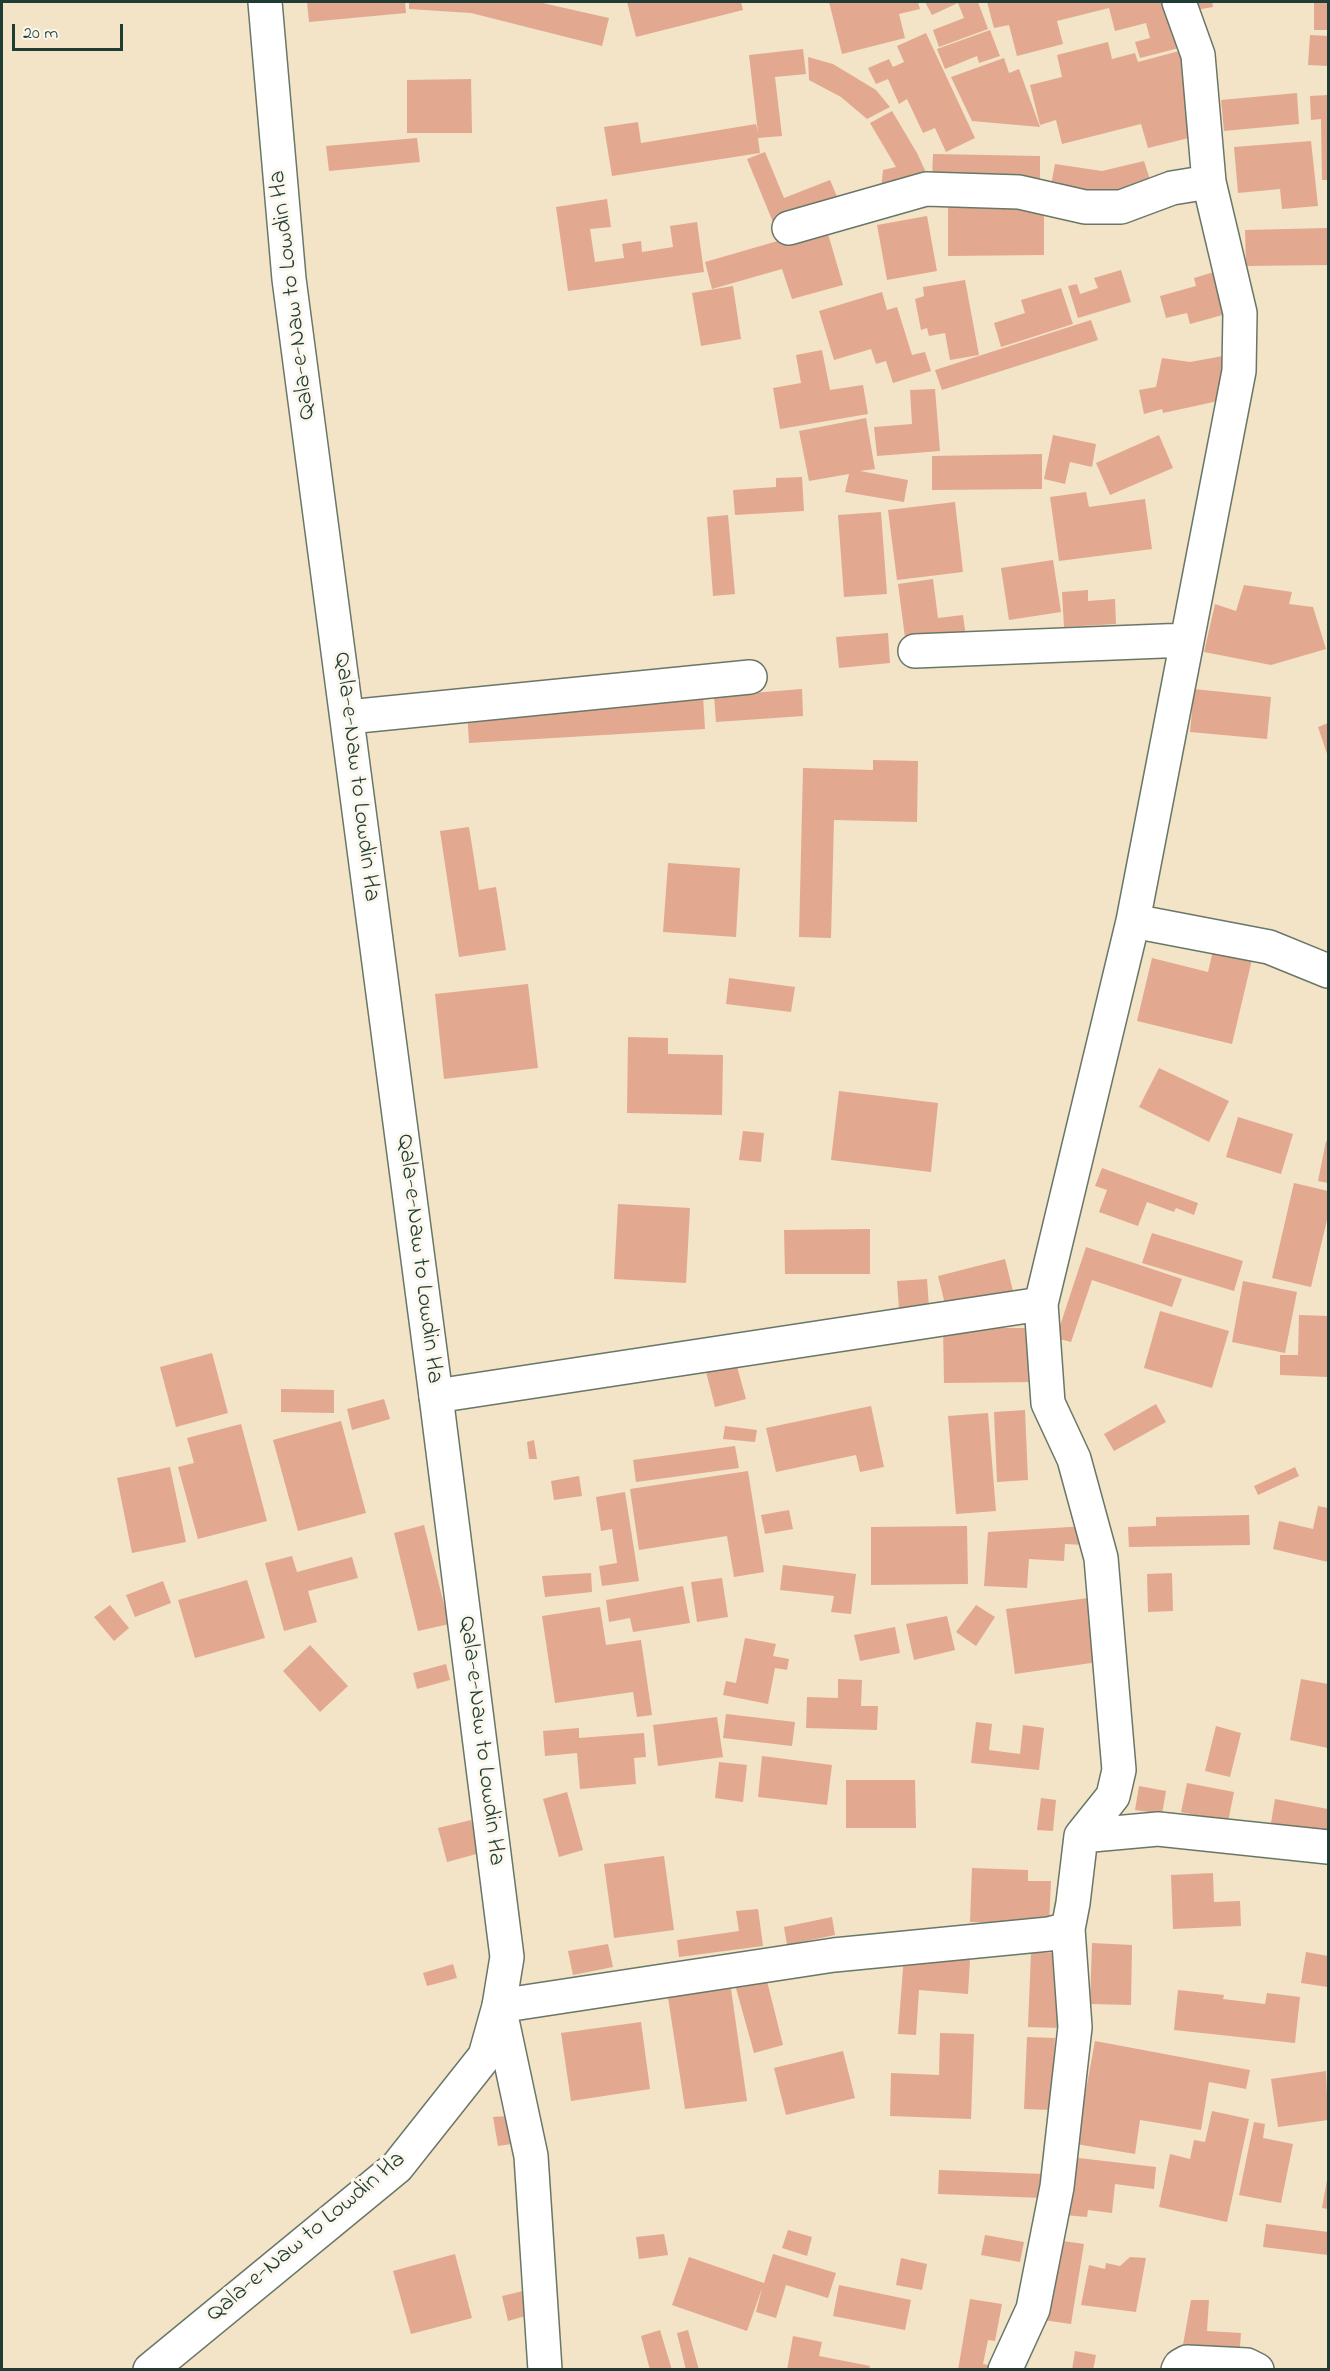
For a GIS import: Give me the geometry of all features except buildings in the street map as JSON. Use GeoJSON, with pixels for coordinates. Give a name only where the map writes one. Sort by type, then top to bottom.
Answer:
{"type":"FeatureCollection","features":[{"type":"Feature","properties":{"kind":"street","name":"Qala-e-Naw to Lowdin Ha"},"geometry":{"type":"LineString","coordinates":[[150,2370],[397,2167],[485,2056],[499,2006],[507,1958],[348,717],[289,279],[265,2]]}},
{"type":"Feature","properties":{"kind":"street"},"geometry":{"type":"LineString","coordinates":[[1005,2370],[1033,2309],[1057,2187],[1075,2027],[1068,1929],[1074,1903],[1081,1836],[1113,1796],[1119,1770],[1101,1558],[1074,1459],[1048,1403],[1041,1304],[1133,921],[1239,371],[1240,312],[1209,182],[1198,55],[1179,2]]}},
{"type":"Feature","properties":{"kind":"street"},"geometry":{"type":"LineString","coordinates":[[789,228],[926,189],[1019,192],[1085,207],[1121,207],[1172,188],[1209,182]]}},
{"type":"Feature","properties":{"kind":"street"},"geometry":{"type":"LineString","coordinates":[[915,651],[1188,640]]}},
{"type":"Feature","properties":{"kind":"street"},"geometry":{"type":"LineString","coordinates":[[348,717],[750,677]]}},
{"type":"Feature","properties":{"kind":"street"},"geometry":{"type":"LineString","coordinates":[[1133,921],[1269,947],[1329,971]]}},
{"type":"Feature","properties":{"kind":"street"},"geometry":{"type":"LineString","coordinates":[[436,1396],[1041,1304]]}},
{"type":"Feature","properties":{"kind":"street"},"geometry":{"type":"LineString","coordinates":[[1081,1836],[1158,1829],[1329,1847]]}},
{"type":"Feature","properties":{"kind":"street"},"geometry":{"type":"LineString","coordinates":[[545,2370],[531,2156],[499,2006],[834,1955],[1049,1934],[1068,1929]]}},
{"type":"Feature","properties":{"kind":"street"},"geometry":{"type":"LineString","coordinates":[[1178,2370],[1187,2362],[1247,2365],[1257,2370]]}}]}
